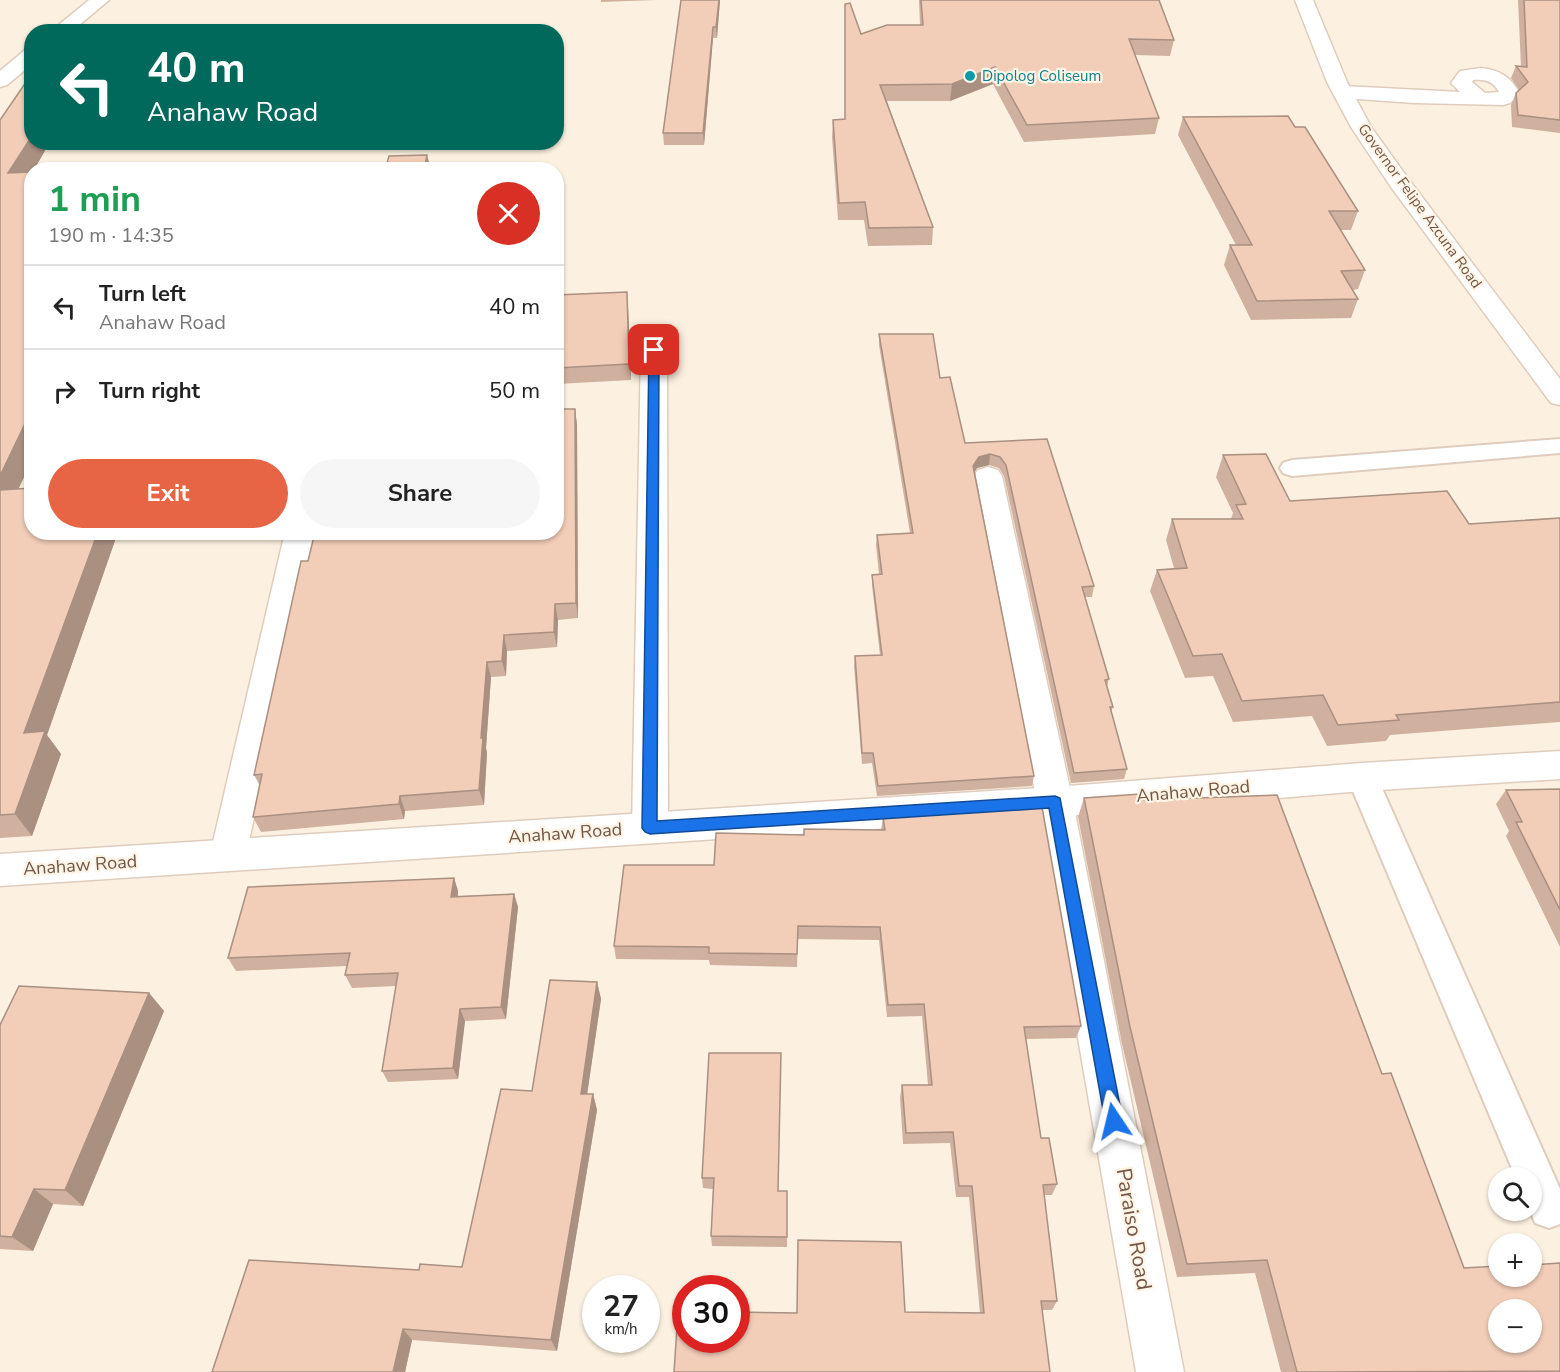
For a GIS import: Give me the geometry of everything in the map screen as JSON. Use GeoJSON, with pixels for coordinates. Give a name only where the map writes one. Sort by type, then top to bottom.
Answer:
{"type":"FeatureCollection","features":[{"type":"Feature","properties":{"kind":"street"},"geometry":{"type":"LineString","coordinates":[[70,24],[100,0]]}},
{"type":"Feature","properties":{"kind":"street","name":"Governor Felipe Azcuna Road"},"geometry":{"type":"LineString","coordinates":[[1304,0],[1343,92],[1362,126],[1399,182],[1560,397]]}},
{"type":"Feature","properties":{"kind":"street"},"geometry":{"type":"LineString","coordinates":[[0,81],[24,61]]}},
{"type":"Feature","properties":{"kind":"street"},"geometry":{"type":"LineString","coordinates":[[1343,92],[1415,97],[1478,97]]}},
{"type":"Feature","properties":{"kind":"street"},"geometry":{"type":"LineString","coordinates":[[650,828],[654,350]]}},
{"type":"Feature","properties":{"kind":"street","name":"Paraiso Road"},"geometry":{"type":"LineString","coordinates":[[988,476],[1055,802],[1160,1372]]}},
{"type":"Feature","properties":{"kind":"street"},"geometry":{"type":"LineString","coordinates":[[228,855],[298,540]]}},
{"type":"Feature","properties":{"kind":"street","name":"Anahaw Road"},"geometry":{"type":"LineString","coordinates":[[0,870],[1055,802],[1362,777],[1560,765]]}},
{"type":"Feature","properties":{"kind":"lane"},"geometry":{"type":"LineString","coordinates":[[1292,468],[1560,446]]}},
{"type":"Feature","properties":{"kind":"lane"},"geometry":{"type":"LineString","coordinates":[[1362,777],[1549,1209]]}},
{"type":"Feature","properties":{"kind":"building"},"geometry":{"type":"Polygon","coordinates":[[[681,0],[719,0],[716,27],[713,27],[703,133],[663,133],[681,0]]]}},
{"type":"Feature","properties":{"kind":"building"},"geometry":{"type":"Polygon","coordinates":[[[921,0],[1159,0],[1174,40],[1129,39],[1159,118],[1027,125],[995,67],[952,84],[880,85],[933,227],[869,228],[865,202],[839,203],[833,120],[845,119],[845,4],[850,3],[861,34],[887,25],[923,25],[921,0]]]}},
{"type":"Feature","properties":{"kind":"building"},"geometry":{"type":"Polygon","coordinates":[[[1524,0],[1560,0],[1560,120],[1518,115],[1516,93],[1528,82],[1516,66],[1527,67],[1524,0]]]}},
{"type":"Feature","properties":{"kind":"building"},"geometry":{"type":"Polygon","coordinates":[[[24,85],[24,148],[8,173],[24,172],[24,426],[0,476],[0,120],[24,85]]]}},
{"type":"Feature","properties":{"kind":"building"},"geometry":{"type":"Polygon","coordinates":[[[1288,116],[1295,127],[1305,127],[1358,211],[1329,211],[1365,270],[1341,271],[1358,299],[1257,301],[1230,245],[1252,245],[1183,117],[1288,116]]]}},
{"type":"Feature","properties":{"kind":"building"},"geometry":{"type":"Polygon","coordinates":[[[427,155],[426,162],[387,162],[389,156],[427,155]]]}},
{"type":"Feature","properties":{"kind":"building"},"geometry":{"type":"Polygon","coordinates":[[[627,292],[629,364],[564,368],[564,295],[627,292]]]}},
{"type":"Feature","properties":{"kind":"building"},"geometry":{"type":"Polygon","coordinates":[[[879,334],[933,334],[940,378],[950,377],[965,443],[1047,439],[1094,586],[1082,587],[1109,679],[1105,680],[1113,707],[1110,707],[1127,769],[1074,773],[1006,465],[1000,457],[990,454],[979,457],[973,466],[1034,776],[878,786],[873,753],[862,753],[855,656],[882,655],[872,575],[882,574],[877,535],[913,533],[879,334]]]}},
{"type":"Feature","properties":{"kind":"building"},"geometry":{"type":"Polygon","coordinates":[[[564,409],[575,409],[576,603],[555,604],[554,632],[504,635],[502,661],[487,662],[479,790],[400,796],[399,804],[253,817],[262,774],[254,775],[301,561],[308,561],[313,540],[564,540],[564,409]]]}},
{"type":"Feature","properties":{"kind":"building"},"geometry":{"type":"Polygon","coordinates":[[[1266,454],[1290,501],[1447,491],[1469,524],[1560,518],[1560,702],[1396,715],[1399,720],[1338,725],[1323,695],[1242,701],[1222,654],[1193,656],[1157,570],[1187,568],[1172,519],[1243,519],[1236,505],[1246,504],[1223,455],[1266,454]]]}},
{"type":"Feature","properties":{"kind":"building"},"geometry":{"type":"Polygon","coordinates":[[[24,488],[24,540],[95,540],[24,733],[45,731],[15,814],[0,815],[0,490],[24,488]]]}},
{"type":"Feature","properties":{"kind":"building"},"geometry":{"type":"Polygon","coordinates":[[[1560,789],[1560,910],[1516,822],[1522,822],[1506,790],[1560,789]]]}},
{"type":"Feature","properties":{"kind":"building"},"geometry":{"type":"Polygon","coordinates":[[[1140,794],[1142,800],[1277,795],[1382,1074],[1391,1073],[1464,1268],[1488,1267],[1488,1287],[1542,1287],[1542,1264],[1560,1263],[1560,1371],[1297,1372],[1267,1260],[1187,1264],[1130,1027],[1084,798],[1140,794]]]}},
{"type":"Feature","properties":{"kind":"building"},"geometry":{"type":"Polygon","coordinates":[[[1042,807],[1081,1026],[1024,1027],[1041,1138],[1049,1138],[1057,1184],[1043,1185],[1057,1301],[1041,1301],[1050,1372],[674,1372],[675,1353],[750,1353],[750,1312],[797,1313],[798,1240],[901,1242],[905,1312],[984,1313],[972,1186],[959,1186],[953,1132],[906,1133],[902,1085],[932,1085],[924,1004],[888,1005],[880,927],[798,926],[797,954],[709,953],[709,947],[614,946],[624,865],[714,865],[716,833],[804,835],[804,829],[885,830],[883,817],[1042,807]]]}},
{"type":"Feature","properties":{"kind":"building"},"geometry":{"type":"Polygon","coordinates":[[[454,878],[451,897],[514,894],[501,1007],[460,1009],[453,1068],[382,1071],[398,973],[345,975],[350,953],[228,958],[248,887],[454,878]]]}},
{"type":"Feature","properties":{"kind":"building"},"geometry":{"type":"Polygon","coordinates":[[[550,980],[597,982],[581,1094],[593,1094],[551,1340],[403,1329],[393,1372],[212,1372],[249,1260],[419,1270],[420,1264],[462,1267],[501,1089],[532,1091],[550,980]]]}},
{"type":"Feature","properties":{"kind":"building"},"geometry":{"type":"Polygon","coordinates":[[[19,986],[149,993],[65,1190],[34,1189],[12,1237],[0,1236],[0,1025],[19,986]]]}},
{"type":"Feature","properties":{"kind":"building"},"geometry":{"type":"Polygon","coordinates":[[[709,1053],[781,1053],[778,1191],[787,1191],[787,1237],[711,1236],[714,1178],[702,1178],[709,1053]]]}},
{"type":"Feature","properties":{"kind":"place","name":"Dipolog Coliseum"},"geometry":{"type":"Point","coordinates":[970,76]}},
{"type":"Feature","properties":{"kind":"route"},"geometry":{"type":"LineString","coordinates":[[654,350],[650,828],[1055,802],[1114,1121]]}}]}
